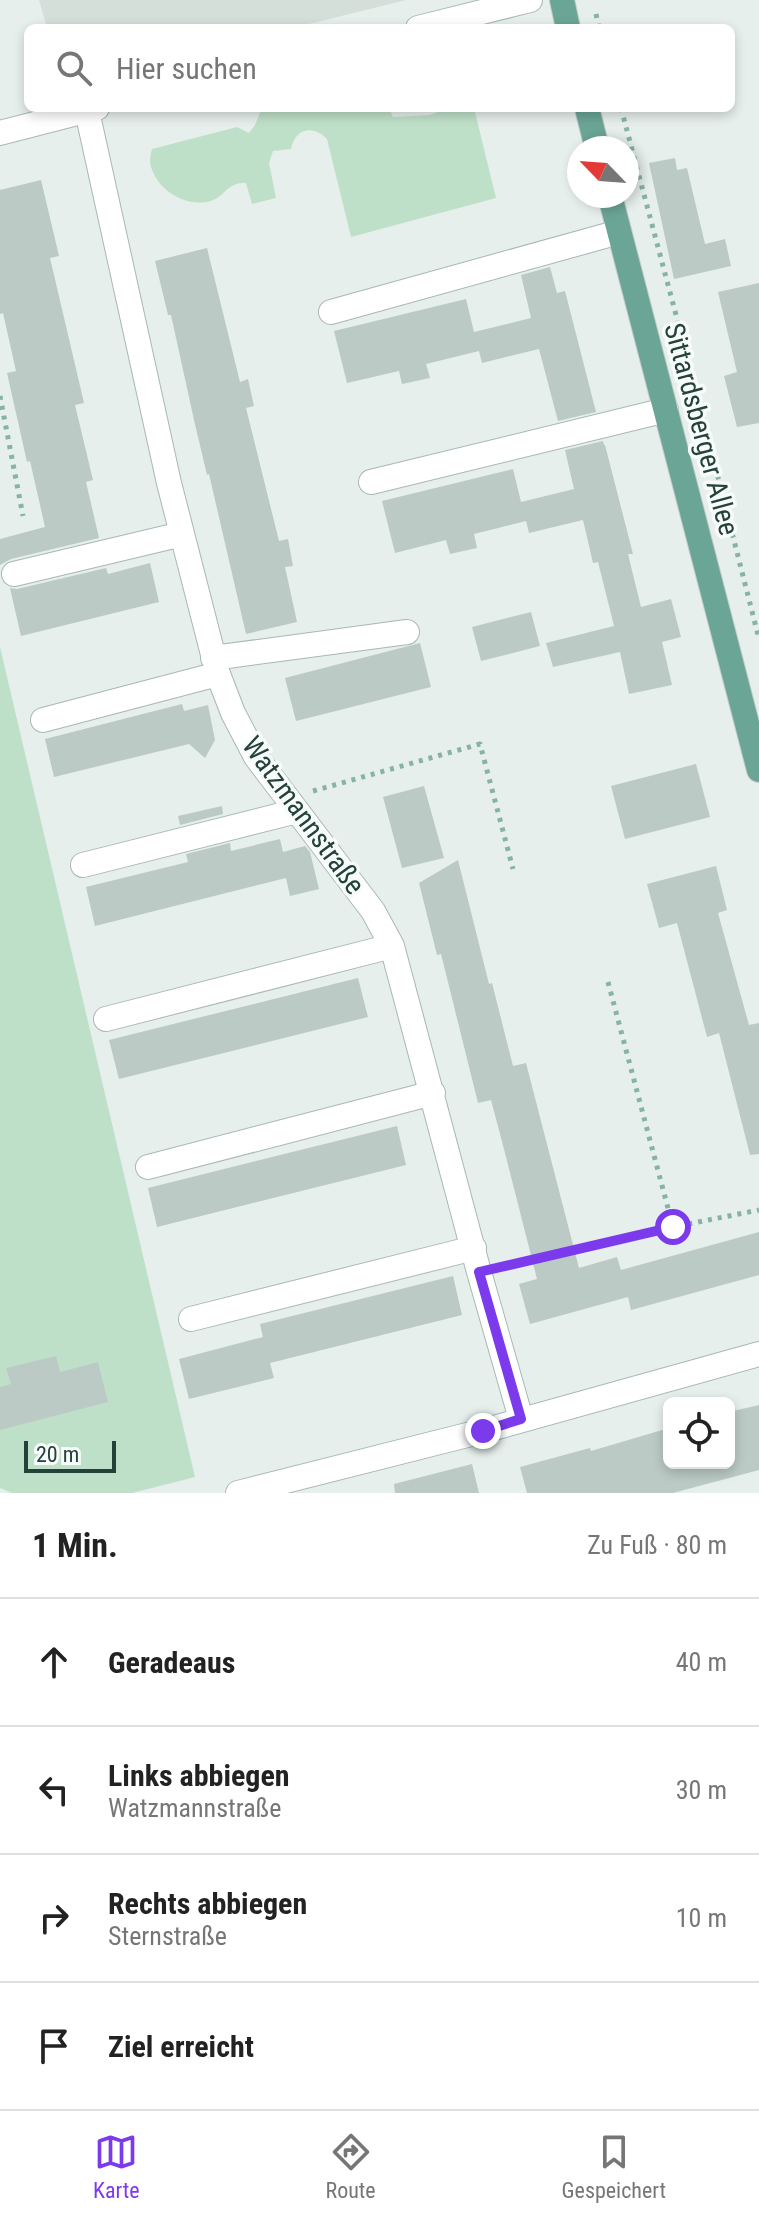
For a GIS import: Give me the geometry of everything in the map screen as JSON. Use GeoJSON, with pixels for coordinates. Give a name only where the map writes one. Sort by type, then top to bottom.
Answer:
{"type":"FeatureCollection","features":[{"type":"Feature","properties":{"kind":"main road"},"geometry":{"type":"LineString","coordinates":[[562,0],[567,24]]}},
{"type":"Feature","properties":{"kind":"main road"},"geometry":{"type":"LineString","coordinates":[[588,112],[594,136]]}},
{"type":"Feature","properties":{"kind":"main road","name":"Sittardsberger Allee"},"geometry":{"type":"LineString","coordinates":[[613,208],[759,770]]}},
{"type":"Feature","properties":{"kind":"street"},"geometry":{"type":"LineString","coordinates":[[434,24],[530,0]]}},
{"type":"Feature","properties":{"kind":"street"},"geometry":{"type":"LineString","coordinates":[[0,133],[80,112]]}},
{"type":"Feature","properties":{"kind":"street","name":"Watzmannstraße"},"geometry":{"type":"LineString","coordinates":[[93,112],[182,534],[216,666],[233,713],[256,757],[373,911],[392,946],[521,1419]]}},
{"type":"Feature","properties":{"kind":"street"},"geometry":{"type":"LineString","coordinates":[[331,312],[619,232]]}},
{"type":"Feature","properties":{"kind":"street"},"geometry":{"type":"LineString","coordinates":[[371,482],[666,410]]}},
{"type":"Feature","properties":{"kind":"street"},"geometry":{"type":"LineString","coordinates":[[14,574],[182,534]]}},
{"type":"Feature","properties":{"kind":"street"},"geometry":{"type":"LineString","coordinates":[[43,720],[216,666],[407,632]]}},
{"type":"Feature","properties":{"kind":"street"},"geometry":{"type":"LineString","coordinates":[[83,865],[292,805]]}},
{"type":"Feature","properties":{"kind":"street"},"geometry":{"type":"LineString","coordinates":[[106,1019],[392,946]]}},
{"type":"Feature","properties":{"kind":"street"},"geometry":{"type":"LineString","coordinates":[[148,1167],[433,1093]]}},
{"type":"Feature","properties":{"kind":"street"},"geometry":{"type":"LineString","coordinates":[[191,1319],[476,1260]]}},
{"type":"Feature","properties":{"kind":"street"},"geometry":{"type":"LineString","coordinates":[[238,1493],[455,1438],[759,1354]]}},
{"type":"Feature","properties":{"kind":"path"},"geometry":{"type":"LineString","coordinates":[[622,112],[759,639]]}},
{"type":"Feature","properties":{"kind":"path"},"geometry":{"type":"LineString","coordinates":[[0,396],[23,516]]}},
{"type":"Feature","properties":{"kind":"path"},"geometry":{"type":"LineString","coordinates":[[292,805],[480,744],[513,869]]}},
{"type":"Feature","properties":{"kind":"path"},"geometry":{"type":"LineString","coordinates":[[608,982],[673,1227]]}},
{"type":"Feature","properties":{"kind":"path"},"geometry":{"type":"LineString","coordinates":[[476,1260],[759,1210]]}},
{"type":"Feature","properties":{"kind":"shaded area"},"geometry":{"type":"Polygon","coordinates":[[[39,0],[406,0],[309,24],[46,24],[39,0]]]}},
{"type":"Feature","properties":{"kind":"green space"},"geometry":{"type":"Polygon","coordinates":[[[260,112],[391,112],[393,117],[475,112],[496,198],[351,237],[327,139],[310,130],[296,137],[291,149],[273,151],[269,163],[276,198],[252,204],[246,183],[243,183],[231,186],[213,200],[193,202],[165,189],[153,172],[150,162],[152,149],[237,127],[249,133],[260,112]]]}},
{"type":"Feature","properties":{"kind":"green space"},"geometry":{"type":"Polygon","coordinates":[[[0,647],[195,1477],[132,1493],[12,1493],[0,1488],[0,647]]]}},
{"type":"Feature","properties":{"kind":"building"},"geometry":{"type":"Polygon","coordinates":[[[675,158],[677,170],[687,168],[705,244],[725,239],[731,266],[674,279],[649,163],[675,158]]]}},
{"type":"Feature","properties":{"kind":"building"},"geometry":{"type":"Polygon","coordinates":[[[41,180],[59,256],[50,258],[84,403],[75,405],[93,480],[86,482],[99,538],[11,559],[0,565],[0,539],[45,527],[7,373],[16,371],[3,313],[0,314],[0,190],[41,180]]]}},
{"type":"Feature","properties":{"kind":"building"},"geometry":{"type":"Polygon","coordinates":[[[207,248],[240,382],[248,379],[254,406],[246,408],[279,541],[288,539],[293,566],[285,567],[297,622],[246,634],[171,315],[168,315],[155,261],[207,248]]]}},
{"type":"Feature","properties":{"kind":"building"},"geometry":{"type":"Polygon","coordinates":[[[550,267],[557,293],[565,291],[596,412],[558,421],[539,349],[482,363],[479,351],[426,364],[430,378],[402,384],[399,371],[347,383],[334,331],[466,299],[474,332],[531,318],[521,275],[550,267]]]}},
{"type":"Feature","properties":{"kind":"building"},"geometry":{"type":"Polygon","coordinates":[[[759,283],[759,423],[737,427],[724,376],[737,372],[718,292],[759,283]]]}},
{"type":"Feature","properties":{"kind":"building"},"geometry":{"type":"Polygon","coordinates":[[[603,441],[633,554],[628,554],[641,607],[671,599],[681,637],[662,642],[672,685],[629,694],[620,652],[553,667],[546,643],[614,626],[598,562],[593,563],[583,520],[529,533],[526,521],[474,534],[477,548],[450,554],[446,540],[395,553],[382,501],[513,469],[521,502],[574,489],[565,450],[603,441]]]}},
{"type":"Feature","properties":{"kind":"building"},"geometry":{"type":"Polygon","coordinates":[[[150,563],[159,602],[21,636],[10,588],[17,589],[106,568],[108,574],[150,563]]]}},
{"type":"Feature","properties":{"kind":"building"},"geometry":{"type":"Polygon","coordinates":[[[531,612],[540,646],[481,661],[472,627],[531,612]]]}},
{"type":"Feature","properties":{"kind":"building"},"geometry":{"type":"Polygon","coordinates":[[[420,643],[431,687],[296,721],[285,678],[420,643]]]}},
{"type":"Feature","properties":{"kind":"building"},"geometry":{"type":"Polygon","coordinates":[[[182,704],[184,711],[208,705],[215,740],[205,758],[189,744],[54,777],[45,739],[182,704]]]}},
{"type":"Feature","properties":{"kind":"building"},"geometry":{"type":"Polygon","coordinates":[[[696,764],[710,817],[625,839],[611,786],[696,764]]]}},
{"type":"Feature","properties":{"kind":"building"},"geometry":{"type":"Polygon","coordinates":[[[424,786],[444,858],[402,868],[383,797],[424,786]]]}},
{"type":"Feature","properties":{"kind":"building"},"geometry":{"type":"Polygon","coordinates":[[[222,806],[223,814],[180,825],[178,816],[222,806]]]}},
{"type":"Feature","properties":{"kind":"building"},"geometry":{"type":"Polygon","coordinates":[[[280,839],[283,852],[305,846],[310,852],[319,889],[290,896],[286,878],[95,926],[86,887],[188,862],[186,854],[230,843],[231,851],[280,839]]]}},
{"type":"Feature","properties":{"kind":"building"},"geometry":{"type":"Polygon","coordinates":[[[458,860],[513,1066],[526,1063],[579,1268],[617,1257],[621,1270],[759,1232],[759,1275],[631,1310],[628,1297],[530,1324],[519,1284],[537,1279],[491,1100],[478,1103],[441,954],[437,955],[419,883],[458,860]]]}},
{"type":"Feature","properties":{"kind":"building"},"geometry":{"type":"Polygon","coordinates":[[[716,866],[727,910],[718,913],[749,1025],[759,1023],[759,1154],[750,1155],[719,1033],[707,1037],[677,923],[659,928],[647,884],[716,866]]]}},
{"type":"Feature","properties":{"kind":"building"},"geometry":{"type":"Polygon","coordinates":[[[358,978],[368,1017],[119,1079],[109,1040],[358,978]]]}},
{"type":"Feature","properties":{"kind":"building"},"geometry":{"type":"Polygon","coordinates":[[[397,1126],[406,1165],[157,1227],[148,1188],[397,1126]]]}},
{"type":"Feature","properties":{"kind":"building"},"geometry":{"type":"Polygon","coordinates":[[[453,1276],[462,1315],[270,1363],[274,1378],[189,1399],[179,1359],[263,1337],[260,1324],[453,1276]]]}},
{"type":"Feature","properties":{"kind":"building"},"geometry":{"type":"Polygon","coordinates":[[[56,1356],[60,1372],[98,1362],[108,1402],[0,1430],[0,1387],[11,1384],[6,1368],[56,1356]]]}},
{"type":"Feature","properties":{"kind":"building"},"geometry":{"type":"Polygon","coordinates":[[[759,1405],[759,1470],[673,1493],[527,1493],[520,1467],[590,1448],[591,1451],[663,1430],[663,1469],[735,1469],[735,1411],[759,1405]]]}},
{"type":"Feature","properties":{"kind":"building"},"geometry":{"type":"Polygon","coordinates":[[[472,1464],[479,1493],[395,1493],[394,1484],[472,1464]]]}},
{"type":"Feature","properties":{"kind":"route"},"geometry":{"type":"LineString","coordinates":[[483,1431],[521,1419],[479,1272],[673,1227]]}}]}
